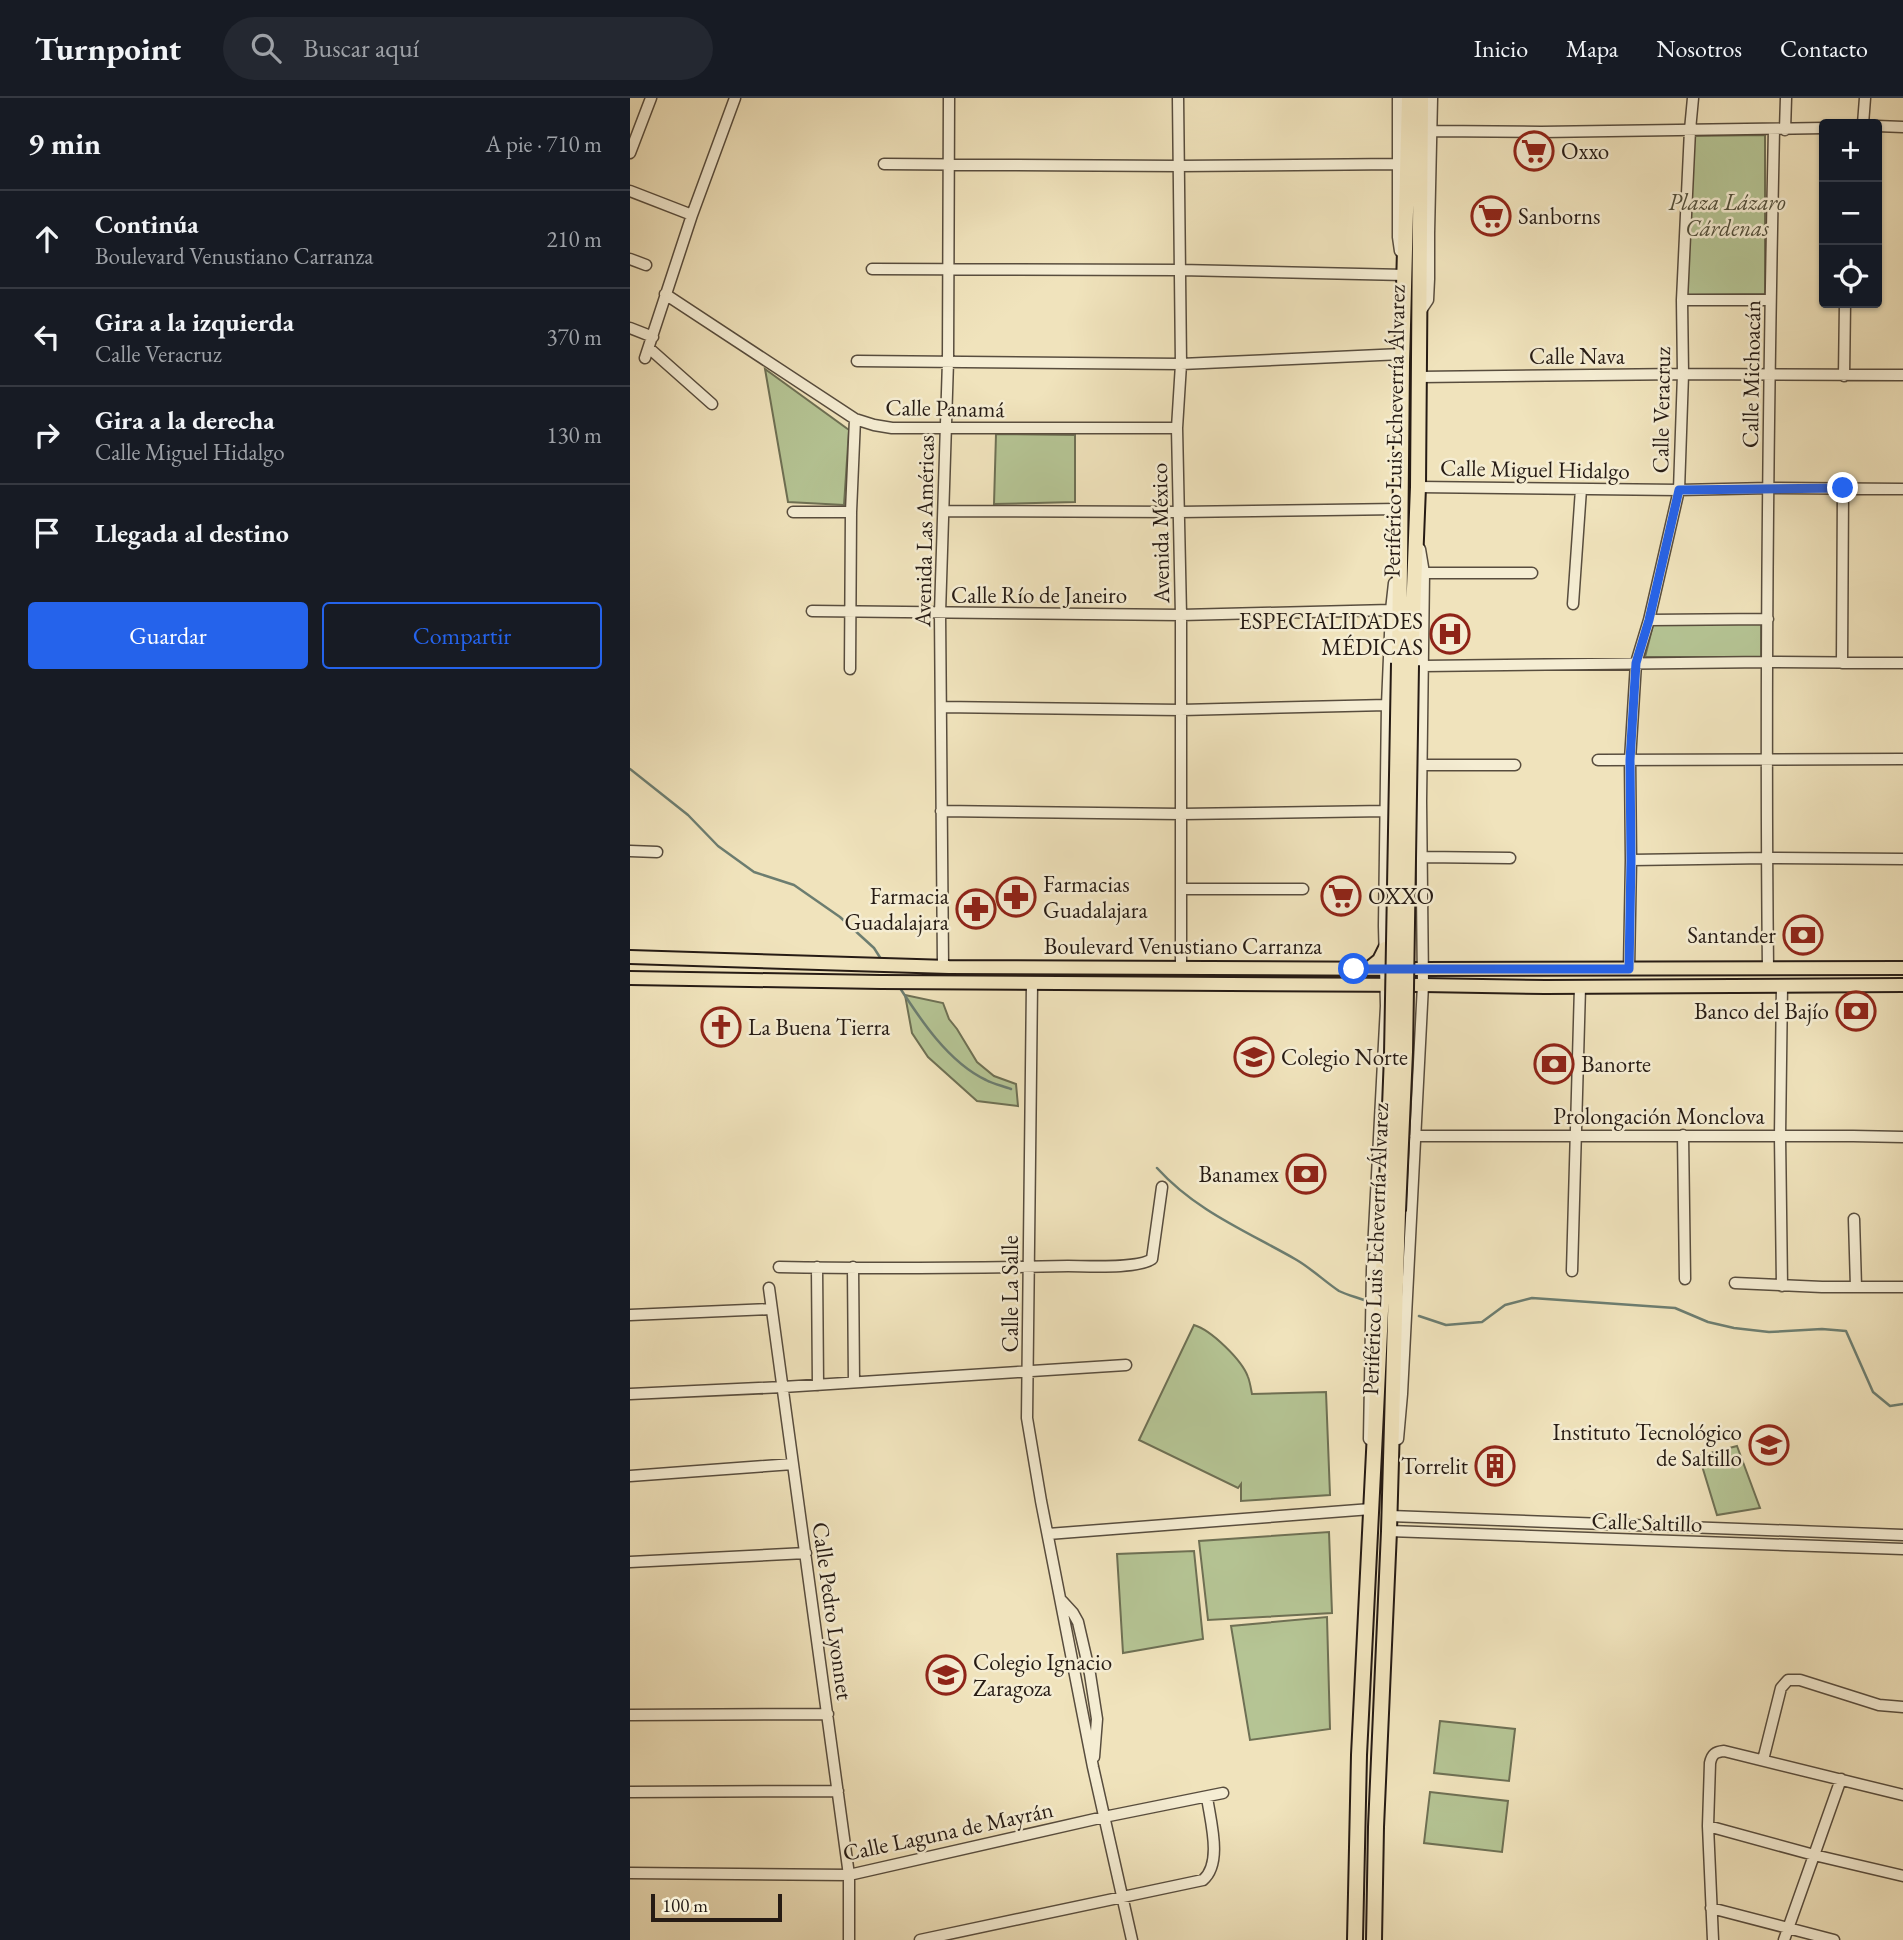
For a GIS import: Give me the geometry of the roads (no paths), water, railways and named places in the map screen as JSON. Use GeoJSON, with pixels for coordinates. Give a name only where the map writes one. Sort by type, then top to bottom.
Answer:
{"type":"FeatureCollection","features":[{"type":"Feature","properties":{"kind":"highway","name":"Periférico Luis Echeverría Álvarez"},"geometry":{"type":"LineString","coordinates":[[1409,98],[1399,573],[1411,665]]}},
{"type":"Feature","properties":{"kind":"highway","name":"Periférico Luis Echeverría Álvarez"},"geometry":{"type":"LineString","coordinates":[[1374,1940],[1376,1827],[1390,1524],[1392,1055],[1417,527],[1421,98]]}},
{"type":"Feature","properties":{"kind":"highway","name":"Periférico Luis Echeverría Álvarez"},"geometry":{"type":"LineString","coordinates":[[1354,1940],[1359,1755],[1371,1509],[1392,1210]]}},
{"type":"Feature","properties":{"kind":"highway"},"geometry":{"type":"LineString","coordinates":[[1366,1607],[1376,1579],[1381,1546],[1390,1524]]}},
{"type":"Feature","properties":{"kind":"highway"},"geometry":{"type":"LineString","coordinates":[[1359,1755],[1371,1822],[1376,1827]]}},
{"type":"Feature","properties":{"kind":"main road"},"geometry":{"type":"LineString","coordinates":[[1369,968],[1379,960],[1385,948]]}},
{"type":"Feature","properties":{"kind":"main road","name":"Boulevard Venustiano Carranza"},"geometry":{"type":"LineString","coordinates":[[630,957],[943,966],[1903,968]]}},
{"type":"Feature","properties":{"kind":"main road","name":"Boulevard Venustiano Carranza"},"geometry":{"type":"LineString","coordinates":[[630,978],[905,983],[1580,987],[1903,985]]}},
{"type":"Feature","properties":{"kind":"street"},"geometry":{"type":"LineString","coordinates":[[630,153],[650,98]]}},
{"type":"Feature","properties":{"kind":"street"},"geometry":{"type":"LineString","coordinates":[[712,404],[647,354],[692,215],[735,98]]}},
{"type":"Feature","properties":{"kind":"street","name":"Avenida Las Américas"},"geometry":{"type":"LineString","coordinates":[[943,966],[940,613],[950,269],[950,98]]}},
{"type":"Feature","properties":{"kind":"street","name":"Avenida México"},"geometry":{"type":"LineString","coordinates":[[1178,98],[1181,364],[1177,428],[1181,615],[1181,967]]}},
{"type":"Feature","properties":{"kind":"street"},"geometry":{"type":"LineString","coordinates":[[872,269],[1405,271],[1398,237],[1398,98]]}},
{"type":"Feature","properties":{"kind":"street"},"geometry":{"type":"LineString","coordinates":[[1418,316],[1428,300],[1432,98]]}},
{"type":"Feature","properties":{"kind":"street","name":"Calle Veracruz"},"geometry":{"type":"LineString","coordinates":[[1629,969],[1630,760],[1636,663],[1649,620],[1679,490],[1683,374],[1682,300],[1693,98]]}},
{"type":"Feature","properties":{"kind":"street","name":"Calle Michoacán"},"geometry":{"type":"LineString","coordinates":[[1768,969],[1766,858],[1770,300],[1780,130],[1786,98]]}},
{"type":"Feature","properties":{"kind":"street"},"geometry":{"type":"LineString","coordinates":[[1863,119],[1865,98]]}},
{"type":"Feature","properties":{"kind":"street"},"geometry":{"type":"LineString","coordinates":[[1882,126],[1903,127]]}},
{"type":"Feature","properties":{"kind":"street"},"geometry":{"type":"LineString","coordinates":[[1432,131],[1819,128]]}},
{"type":"Feature","properties":{"kind":"street"},"geometry":{"type":"LineString","coordinates":[[884,164],[1397,164]]}},
{"type":"Feature","properties":{"kind":"street"},"geometry":{"type":"LineString","coordinates":[[630,191],[692,215]]}},
{"type":"Feature","properties":{"kind":"street"},"geometry":{"type":"LineString","coordinates":[[630,259],[646,265]]}},
{"type":"Feature","properties":{"kind":"street","name":"Calle Panamá"},"geometry":{"type":"LineString","coordinates":[[665,294],[855,419],[874,425],[946,429],[1177,428]]}},
{"type":"Feature","properties":{"kind":"street"},"geometry":{"type":"LineString","coordinates":[[1682,300],[1770,300]]}},
{"type":"Feature","properties":{"kind":"street"},"geometry":{"type":"LineString","coordinates":[[1844,376],[1845,308]]}},
{"type":"Feature","properties":{"kind":"street"},"geometry":{"type":"LineString","coordinates":[[630,328],[653,337]]}},
{"type":"Feature","properties":{"kind":"street"},"geometry":{"type":"LineString","coordinates":[[857,361],[1181,364],[1402,354]]}},
{"type":"Feature","properties":{"kind":"street","name":"Calle Nava"},"geometry":{"type":"LineString","coordinates":[[1419,377],[1903,375]]}},
{"type":"Feature","properties":{"kind":"street"},"geometry":{"type":"LineString","coordinates":[[850,669],[851,512],[855,419]]}},
{"type":"Feature","properties":{"kind":"street","name":"Calle Miguel Hidalgo"},"geometry":{"type":"LineString","coordinates":[[1418,487],[1903,489]]}},
{"type":"Feature","properties":{"kind":"street"},"geometry":{"type":"LineString","coordinates":[[1842,663],[1843,488]]}},
{"type":"Feature","properties":{"kind":"street"},"geometry":{"type":"LineString","coordinates":[[1573,604],[1581,489]]}},
{"type":"Feature","properties":{"kind":"street"},"geometry":{"type":"LineString","coordinates":[[944,511],[1400,509]]}},
{"type":"Feature","properties":{"kind":"street"},"geometry":{"type":"LineString","coordinates":[[793,512],[851,512]]}},
{"type":"Feature","properties":{"kind":"street"},"geometry":{"type":"LineString","coordinates":[[1391,1463],[1398,1438],[1402,1394],[1423,985],[1422,765],[1411,665],[1424,573],[1417,527]]}},
{"type":"Feature","properties":{"kind":"street","name":"Periférico Luis Echeverría Álvarez"},"geometry":{"type":"LineString","coordinates":[[1374,1477],[1368,1416],[1386,1009],[1384,926],[1387,705],[1391,610],[1399,573]]}},
{"type":"Feature","properties":{"kind":"street"},"geometry":{"type":"LineString","coordinates":[[1424,573],[1532,573]]}},
{"type":"Feature","properties":{"kind":"street","name":"Calle Río de Janeiro"},"geometry":{"type":"LineString","coordinates":[[812,611],[1181,615],[1391,610]]}},
{"type":"Feature","properties":{"kind":"street"},"geometry":{"type":"LineString","coordinates":[[1649,620],[1768,619]]}},
{"type":"Feature","properties":{"kind":"street"},"geometry":{"type":"LineString","coordinates":[[1411,665],[1903,663]]}},
{"type":"Feature","properties":{"kind":"street"},"geometry":{"type":"LineString","coordinates":[[941,707],[1181,710],[1387,705]]}},
{"type":"Feature","properties":{"kind":"street"},"geometry":{"type":"LineString","coordinates":[[1598,760],[1903,759]]}},
{"type":"Feature","properties":{"kind":"street"},"geometry":{"type":"LineString","coordinates":[[1422,765],[1515,765]]}},
{"type":"Feature","properties":{"kind":"street"},"geometry":{"type":"LineString","coordinates":[[941,811],[1181,814],[1386,811]]}},
{"type":"Feature","properties":{"kind":"street"},"geometry":{"type":"LineString","coordinates":[[630,851],[657,852]]}},
{"type":"Feature","properties":{"kind":"street"},"geometry":{"type":"LineString","coordinates":[[1422,857],[1510,858]]}},
{"type":"Feature","properties":{"kind":"street"},"geometry":{"type":"LineString","coordinates":[[1631,860],[1903,859]]}},
{"type":"Feature","properties":{"kind":"street"},"geometry":{"type":"LineString","coordinates":[[1181,889],[1303,889]]}},
{"type":"Feature","properties":{"kind":"street"},"geometry":{"type":"LineString","coordinates":[[1384,926],[1390,949],[1399,957],[1412,955],[1421,945]]}},
{"type":"Feature","properties":{"kind":"street","name":"Calle La Salle"},"geometry":{"type":"LineString","coordinates":[[1032,983],[1027,1418],[1061,1601],[1078,1622],[1090,1674],[1097,1719],[1093,1767],[1132,1940]]}},
{"type":"Feature","properties":{"kind":"street"},"geometry":{"type":"LineString","coordinates":[[1782,985],[1780,1136],[1783,1286]]}},
{"type":"Feature","properties":{"kind":"street"},"geometry":{"type":"LineString","coordinates":[[1572,1272],[1580,987]]}},
{"type":"Feature","properties":{"kind":"street"},"geometry":{"type":"LineString","coordinates":[[1386,1009],[1395,999],[1407,997],[1413,999],[1422,1011]]}},
{"type":"Feature","properties":{"kind":"street"},"geometry":{"type":"LineString","coordinates":[[1683,1135],[1685,1279]]}},
{"type":"Feature","properties":{"kind":"street","name":"Prolongación Monclova"},"geometry":{"type":"LineString","coordinates":[[1415,1136],[1903,1137]]}},
{"type":"Feature","properties":{"kind":"street"},"geometry":{"type":"LineString","coordinates":[[779,1267],[1029,1267],[1150,1262],[1163,1188]]}},
{"type":"Feature","properties":{"kind":"street"},"geometry":{"type":"LineString","coordinates":[[1854,1219],[1856,1287]]}},
{"type":"Feature","properties":{"kind":"street"},"geometry":{"type":"LineString","coordinates":[[853,1267],[855,1382]]}},
{"type":"Feature","properties":{"kind":"street"},"geometry":{"type":"LineString","coordinates":[[817,1268],[818,1385]]}},
{"type":"Feature","properties":{"kind":"street"},"geometry":{"type":"LineString","coordinates":[[1735,1283],[1903,1287]]}},
{"type":"Feature","properties":{"kind":"street","name":"Calle Pedro Lyonnet"},"geometry":{"type":"LineString","coordinates":[[769,1288],[849,1875],[849,1940]]}},
{"type":"Feature","properties":{"kind":"street"},"geometry":{"type":"LineString","coordinates":[[630,1315],[771,1309]]}},
{"type":"Feature","properties":{"kind":"street"},"geometry":{"type":"LineString","coordinates":[[630,1394],[818,1385],[1126,1364]]}},
{"type":"Feature","properties":{"kind":"street"},"geometry":{"type":"LineString","coordinates":[[630,1476],[793,1464]]}},
{"type":"Feature","properties":{"kind":"street"},"geometry":{"type":"LineString","coordinates":[[1048,1534],[1371,1509]]}},
{"type":"Feature","properties":{"kind":"street","name":"Calle Saltillo"},"geometry":{"type":"LineString","coordinates":[[1390,1524],[1903,1535]]}},
{"type":"Feature","properties":{"kind":"street","name":"Calle Saltillo"},"geometry":{"type":"LineString","coordinates":[[1390,1524],[1903,1549]]}},
{"type":"Feature","properties":{"kind":"street"},"geometry":{"type":"LineString","coordinates":[[630,1562],[806,1553]]}},
{"type":"Feature","properties":{"kind":"street"},"geometry":{"type":"LineString","coordinates":[[1763,1760],[1781,1688],[1788,1680],[1793,1679],[1879,1705],[1903,1707]]}},
{"type":"Feature","properties":{"kind":"street"},"geometry":{"type":"LineString","coordinates":[[630,1715],[828,1714]]}},
{"type":"Feature","properties":{"kind":"street"},"geometry":{"type":"LineString","coordinates":[[1713,1940],[1708,1826],[1711,1756],[1724,1751],[1903,1795]]}},
{"type":"Feature","properties":{"kind":"street"},"geometry":{"type":"LineString","coordinates":[[1784,1940],[1841,1779]]}},
{"type":"Feature","properties":{"kind":"street"},"geometry":{"type":"LineString","coordinates":[[630,1792],[838,1791]]}},
{"type":"Feature","properties":{"kind":"street","name":"Calle Laguna de Mayrán"},"geometry":{"type":"LineString","coordinates":[[630,1873],[849,1875],[1104,1817],[1223,1794]]}},
{"type":"Feature","properties":{"kind":"street"},"geometry":{"type":"LineString","coordinates":[[920,1940],[955,1936],[1203,1880],[1212,1870],[1214,1838],[1207,1797]]}},
{"type":"Feature","properties":{"kind":"street"},"geometry":{"type":"LineString","coordinates":[[1708,1826],[1903,1876]]}},
{"type":"Feature","properties":{"kind":"street"},"geometry":{"type":"LineString","coordinates":[[1711,1908],[1834,1940]]}},
{"type":"Feature","properties":{"kind":"waterway"},"geometry":{"type":"LineString","coordinates":[[630,769],[688,815],[718,846],[754,872],[794,885],[840,917],[874,948],[881,959]]}},
{"type":"Feature","properties":{"kind":"waterway"},"geometry":{"type":"LineString","coordinates":[[898,985],[925,1025],[947,1051],[972,1072],[1011,1089]]}},
{"type":"Feature","properties":{"kind":"waterway"},"geometry":{"type":"LineString","coordinates":[[1157,1168],[1205,1208],[1301,1263],[1339,1291],[1364,1300]]}},
{"type":"Feature","properties":{"kind":"waterway"},"geometry":{"type":"LineString","coordinates":[[1419,1316],[1446,1325],[1482,1322],[1505,1305],[1532,1298],[1675,1308],[1708,1322],[1769,1332],[1822,1329],[1846,1331],[1873,1392],[1890,1406],[1903,1404]]}},
{"type":"Feature","properties":{"kind":"place","name":"Oxxo"},"geometry":{"type":"Point","coordinates":[1534,151]}},
{"type":"Feature","properties":{"kind":"place","name":"Sanborns"},"geometry":{"type":"Point","coordinates":[1491,216]}},
{"type":"Feature","properties":{"kind":"place","name":"ESPECIALIDADES MÉDICAS"},"geometry":{"type":"Point","coordinates":[1450,634]}},
{"type":"Feature","properties":{"kind":"place","name":"OXXO"},"geometry":{"type":"Point","coordinates":[1341,896]}},
{"type":"Feature","properties":{"kind":"place","name":"Farmacias Guadalajara"},"geometry":{"type":"Point","coordinates":[1016,897]}},
{"type":"Feature","properties":{"kind":"place","name":"Farmacia Guadalajara"},"geometry":{"type":"Point","coordinates":[976,909]}},
{"type":"Feature","properties":{"kind":"place","name":"Santander"},"geometry":{"type":"Point","coordinates":[1803,935]}},
{"type":"Feature","properties":{"kind":"place","name":"Banco del Bajío"},"geometry":{"type":"Point","coordinates":[1856,1011]}},
{"type":"Feature","properties":{"kind":"place","name":"La Buena Tierra"},"geometry":{"type":"Point","coordinates":[721,1027]}},
{"type":"Feature","properties":{"kind":"place","name":"Colegio Norte"},"geometry":{"type":"Point","coordinates":[1254,1057]}},
{"type":"Feature","properties":{"kind":"place","name":"Banorte"},"geometry":{"type":"Point","coordinates":[1554,1064]}},
{"type":"Feature","properties":{"kind":"place","name":"Banamex"},"geometry":{"type":"Point","coordinates":[1306,1174]}},
{"type":"Feature","properties":{"kind":"place","name":"Instituto Tecnológico de Saltillo"},"geometry":{"type":"Point","coordinates":[1769,1445]}},
{"type":"Feature","properties":{"kind":"place","name":"Torrelit"},"geometry":{"type":"Point","coordinates":[1495,1466]}},
{"type":"Feature","properties":{"kind":"place","name":"Colegio Ignacio Zaragoza"},"geometry":{"type":"Point","coordinates":[946,1675]}},
{"type":"Feature","properties":{"kind":"park label","name":"Plaza Lázaro Cárdenas"},"geometry":{"type":"Point","coordinates":[1727,215]}}]}
